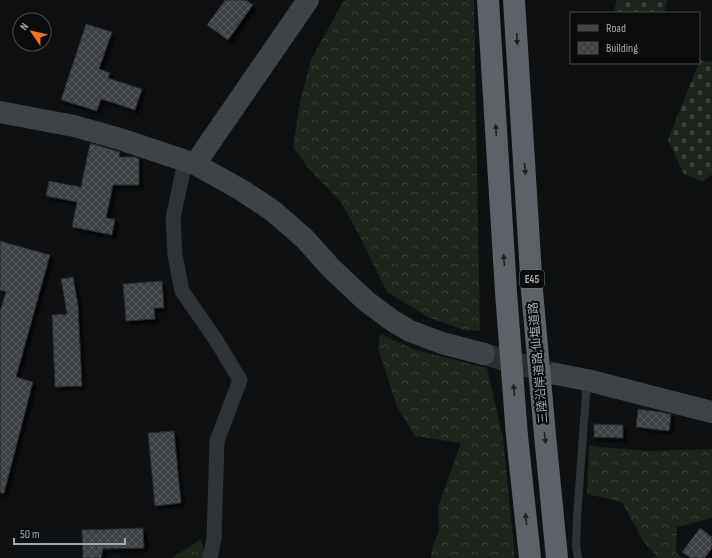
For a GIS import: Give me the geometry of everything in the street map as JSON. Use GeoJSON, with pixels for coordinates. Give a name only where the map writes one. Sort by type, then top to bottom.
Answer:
{"type":"FeatureCollection","features":[{"type":"Feature","properties":{"kind":"highway","name":"E45"},"geometry":{"type":"LineString","coordinates":[[488,0],[506,292],[530,558]]}},
{"type":"Feature","properties":{"kind":"highway","name":"三陸沿岸道路;仙塩道路"},"geometry":{"type":"LineString","coordinates":[[514,0],[532,291],[557,558]]}},
{"type":"Feature","properties":{"kind":"street"},"geometry":{"type":"LineString","coordinates":[[210,558],[214,538],[217,441],[240,380],[216,340],[182,291],[175,255],[173,218],[190,163],[308,0]]}},
{"type":"Feature","properties":{"kind":"street"},"geometry":{"type":"LineString","coordinates":[[0,112],[74,126],[120,139],[190,163],[243,191],[273,211],[305,239],[331,268],[366,301],[393,321],[410,331],[442,343],[484,354]]}},
{"type":"Feature","properties":{"kind":"street"},"geometry":{"type":"LineString","coordinates":[[556,374],[588,380],[712,412]]}},
{"type":"Feature","properties":{"kind":"lane"},"geometry":{"type":"LineString","coordinates":[[578,558],[576,546],[578,503],[588,380]]}},
{"type":"Feature","properties":{"kind":"green space"},"geometry":{"type":"Polygon","coordinates":[[[344,0],[474,0],[480,331],[464,330],[430,318],[387,292],[355,227],[340,201],[310,170],[293,147],[300,102],[311,60],[344,0]]]}},
{"type":"Feature","properties":{"kind":"green space"},"geometry":{"type":"Polygon","coordinates":[[[617,0],[667,0],[664,12],[614,11],[617,0]]]}},
{"type":"Feature","properties":{"kind":"green space"},"geometry":{"type":"Polygon","coordinates":[[[700,60],[712,62],[712,174],[703,182],[684,174],[668,140],[698,64],[700,64],[700,60]]]}},
{"type":"Feature","properties":{"kind":"green space"},"geometry":{"type":"Polygon","coordinates":[[[380,334],[416,350],[487,368],[503,438],[515,558],[431,558],[432,548],[439,532],[438,507],[461,443],[415,436],[397,407],[378,348],[380,334]]]}},
{"type":"Feature","properties":{"kind":"green space"},"geometry":{"type":"Polygon","coordinates":[[[589,446],[650,451],[712,449],[712,518],[677,527],[676,552],[682,558],[658,558],[643,541],[622,502],[587,494],[589,446]]]}},
{"type":"Feature","properties":{"kind":"green space"},"geometry":{"type":"Polygon","coordinates":[[[201,539],[206,558],[172,558],[201,539]]]}},
{"type":"Feature","properties":{"kind":"building"},"geometry":{"type":"Polygon","coordinates":[[[225,0],[246,0],[253,5],[228,40],[207,25],[225,0]]]}},
{"type":"Feature","properties":{"kind":"building"},"geometry":{"type":"Polygon","coordinates":[[[86,24],[112,32],[99,69],[110,73],[108,78],[142,89],[135,110],[101,99],[97,111],[61,100],[86,24]]]}},
{"type":"Feature","properties":{"kind":"building"},"geometry":{"type":"Polygon","coordinates":[[[90,143],[120,152],[119,157],[135,157],[139,159],[139,185],[113,185],[106,218],[115,219],[112,235],[72,227],[77,202],[46,196],[49,181],[81,187],[90,143]]]}},
{"type":"Feature","properties":{"kind":"building"},"geometry":{"type":"Polygon","coordinates":[[[0,241],[50,255],[16,377],[33,382],[4,493],[0,493],[0,311],[6,292],[0,290],[0,241]]]}},
{"type":"Feature","properties":{"kind":"building"},"geometry":{"type":"Polygon","coordinates":[[[73,277],[78,305],[82,386],[55,387],[52,315],[67,314],[61,279],[73,277]]]}},
{"type":"Feature","properties":{"kind":"building"},"geometry":{"type":"Polygon","coordinates":[[[162,281],[164,308],[154,308],[155,319],[126,321],[123,284],[162,281]]]}},
{"type":"Feature","properties":{"kind":"building"},"geometry":{"type":"Polygon","coordinates":[[[638,409],[671,414],[669,431],[636,427],[638,409]]]}},
{"type":"Feature","properties":{"kind":"building"},"geometry":{"type":"Polygon","coordinates":[[[594,424],[623,425],[623,438],[594,437],[594,424]]]}},
{"type":"Feature","properties":{"kind":"building"},"geometry":{"type":"Polygon","coordinates":[[[174,431],[181,503],[155,506],[148,433],[174,431]]]}},
{"type":"Feature","properties":{"kind":"building"},"geometry":{"type":"Polygon","coordinates":[[[143,528],[144,548],[103,549],[101,558],[83,558],[82,530],[143,528]]]}},
{"type":"Feature","properties":{"kind":"building"},"geometry":{"type":"Polygon","coordinates":[[[700,528],[712,537],[712,548],[705,558],[690,558],[682,552],[700,528]]]}},
{"type":"Feature","properties":{"kind":"tunnel"},"geometry":{"type":"LineString","coordinates":[[484,354],[556,374]]}}]}
